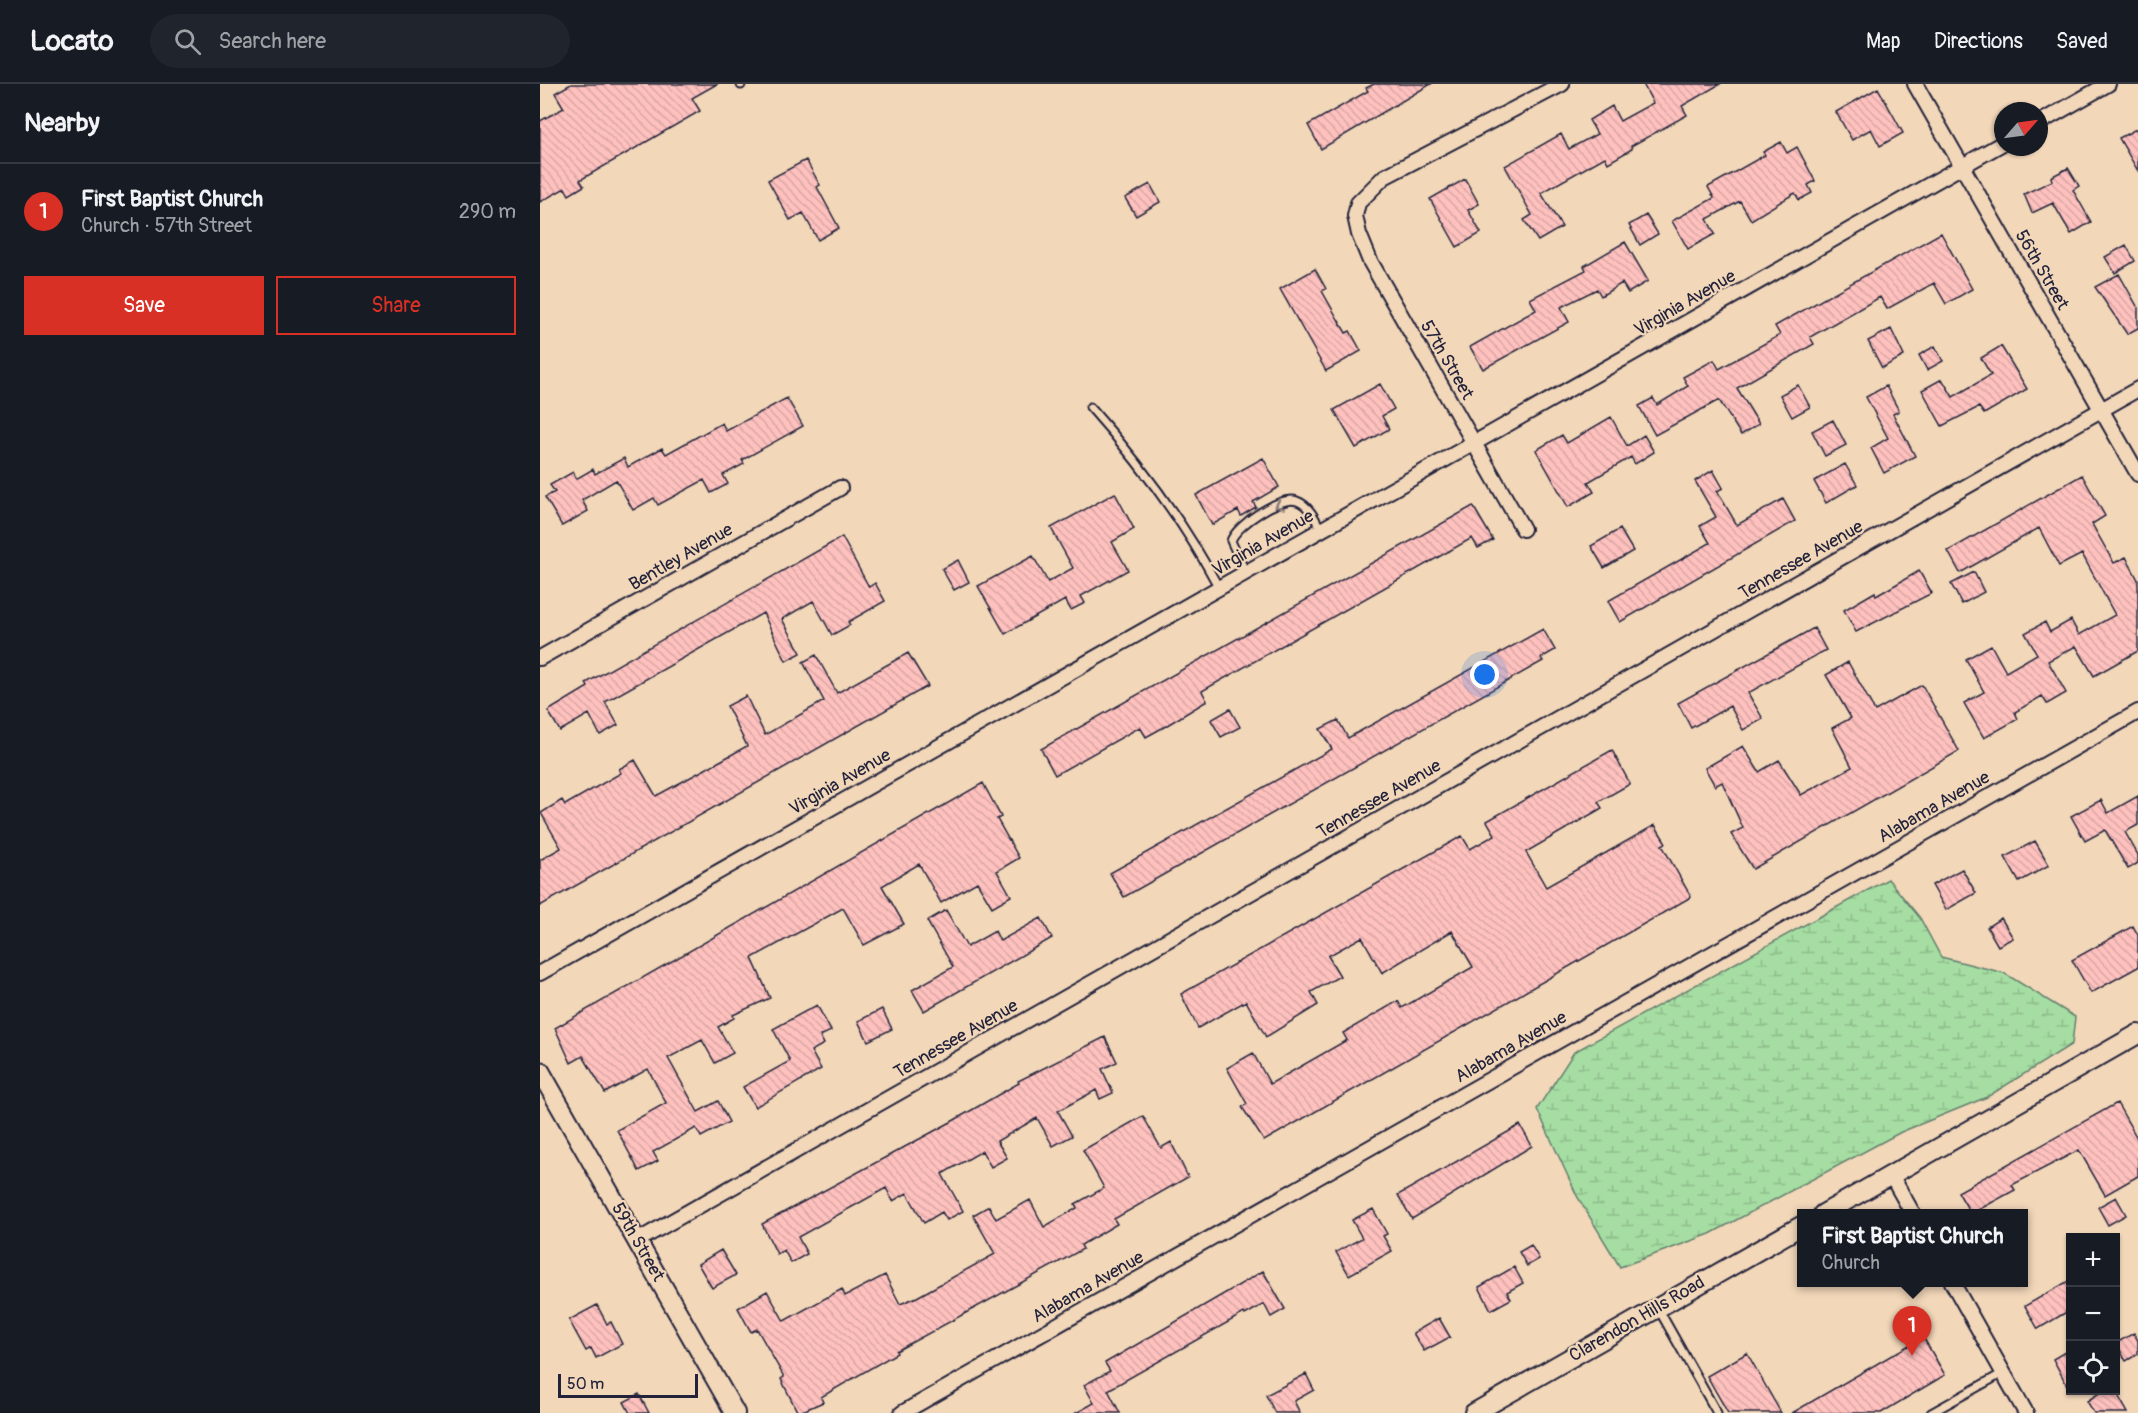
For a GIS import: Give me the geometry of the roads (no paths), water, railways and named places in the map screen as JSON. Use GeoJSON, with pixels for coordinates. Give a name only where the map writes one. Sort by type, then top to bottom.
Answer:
{"type":"FeatureCollection","features":[{"type":"Feature","properties":{"kind":"street","name":"57th Street"},"geometry":{"type":"LineString","coordinates":[[1523,529],[1371,261],[1355,216],[1358,203],[1384,177],[1562,84]]}},
{"type":"Feature","properties":{"kind":"street","name":"56th Street"},"geometry":{"type":"LineString","coordinates":[[1915,84],[2138,474]]}},
{"type":"Feature","properties":{"kind":"street"},"geometry":{"type":"LineString","coordinates":[[2048,118],[2108,84]]}},
{"type":"Feature","properties":{"kind":"street","name":"Virginia Avenue"},"geometry":{"type":"LineString","coordinates":[[540,973],[1994,148]]}},
{"type":"Feature","properties":{"kind":"street","name":"Tennessee Avenue"},"geometry":{"type":"LineString","coordinates":[[637,1241],[2138,389]]}},
{"type":"Feature","properties":{"kind":"street","name":"Bentley Avenue"},"geometry":{"type":"LineString","coordinates":[[540,658],[840,488]]}},
{"type":"Feature","properties":{"kind":"street","name":"Alabama Avenue"},"geometry":{"type":"LineString","coordinates":[[902,1413],[2138,712]]}},
{"type":"Feature","properties":{"kind":"street"},"geometry":{"type":"LineString","coordinates":[[1832,1209],[2137,1037]]}},
{"type":"Feature","properties":{"kind":"street","name":"59th Street"},"geometry":{"type":"LineString","coordinates":[[540,1071],[735,1413]]}},
{"type":"Feature","properties":{"kind":"street"},"geometry":{"type":"LineString","coordinates":[[1891,1175],[1909,1209]]}},
{"type":"Feature","properties":{"kind":"street","name":"Clarendon Hills Road"},"geometry":{"type":"LineString","coordinates":[[1474,1413],[1797,1228]]}},
{"type":"Feature","properties":{"kind":"street"},"geometry":{"type":"LineString","coordinates":[[1955,1287],[2026,1413]]}},
{"type":"Feature","properties":{"kind":"lane"},"geometry":{"type":"LineString","coordinates":[[1090,408],[1139,463],[1194,541],[1219,588]]}},
{"type":"Feature","properties":{"kind":"lane"},"geometry":{"type":"LineString","coordinates":[[1246,573],[1231,541],[1234,532],[1246,521],[1289,500],[1299,501],[1321,530]]}},
{"type":"Feature","properties":{"kind":"lane"},"geometry":{"type":"LineString","coordinates":[[1658,1308],[1717,1413]]}},
{"type":"Feature","properties":{"kind":"lane"},"geometry":{"type":"LineString","coordinates":[[1931,1413],[2003,1373]]}},
{"type":"Feature","properties":{"kind":"place","name":"First Baptist Church"},"geometry":{"type":"Point","coordinates":[1912,1356]}}]}
